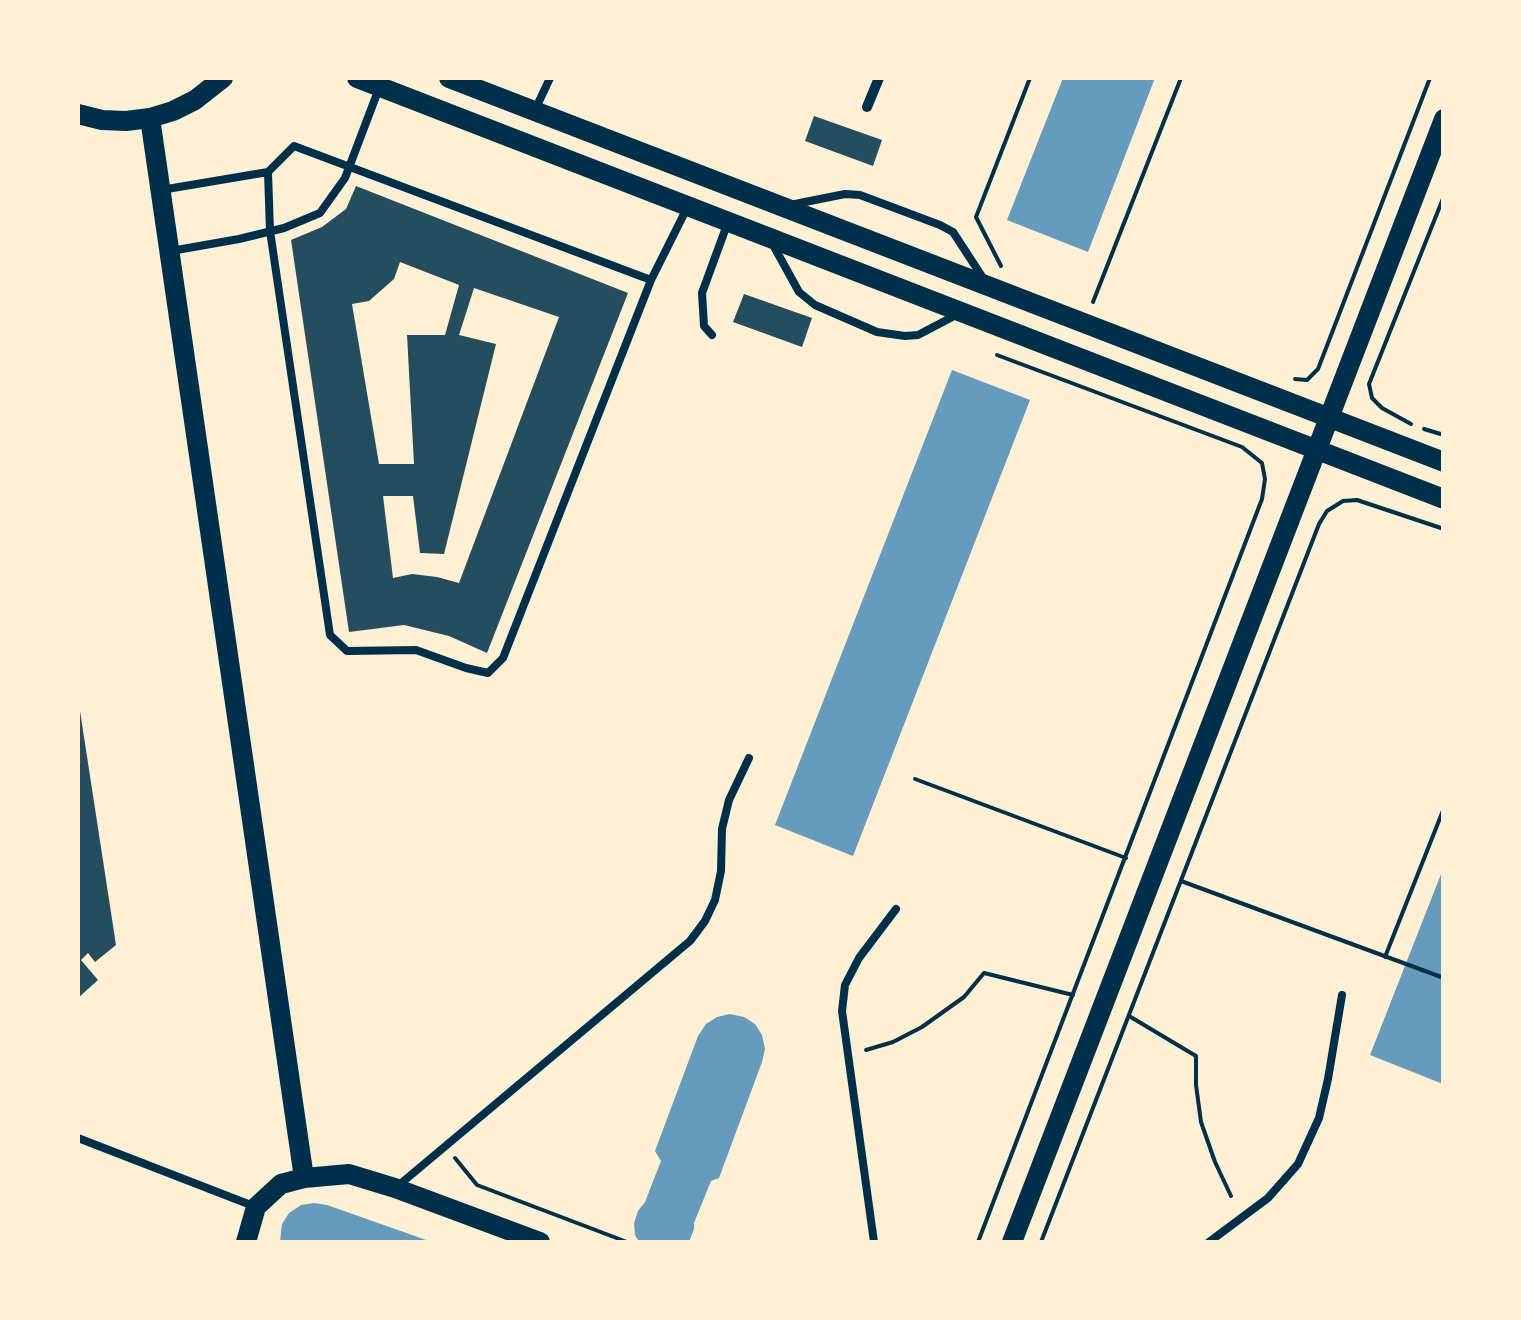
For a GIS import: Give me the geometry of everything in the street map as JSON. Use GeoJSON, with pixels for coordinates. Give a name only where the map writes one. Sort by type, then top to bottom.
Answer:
{"type":"FeatureCollection","features":[{"type":"Feature","properties":{"kind":"main road"},"geometry":{"type":"LineString","coordinates":[[357,78],[1444,500]]}},
{"type":"Feature","properties":{"kind":"main road"},"geometry":{"type":"LineString","coordinates":[[450,78],[1444,462]]}},
{"type":"Feature","properties":{"kind":"main road"},"geometry":{"type":"LineString","coordinates":[[78,114],[114,120],[150,118],[184,106],[224,80]]}},
{"type":"Feature","properties":{"kind":"main road"},"geometry":{"type":"LineString","coordinates":[[150,118],[304,1178]]}},
{"type":"Feature","properties":{"kind":"main road"},"geometry":{"type":"LineString","coordinates":[[1012,1242],[1444,120]]}},
{"type":"Feature","properties":{"kind":"main road"},"geometry":{"type":"LineString","coordinates":[[246,1242],[256,1207],[282,1184],[349,1174],[540,1242]]}},
{"type":"Feature","properties":{"kind":"street"},"geometry":{"type":"LineString","coordinates":[[867,107],[879,78]]}},
{"type":"Feature","properties":{"kind":"lane"},"geometry":{"type":"LineString","coordinates":[[535,110],[550,78]]}},
{"type":"Feature","properties":{"kind":"lane"},"geometry":{"type":"LineString","coordinates":[[169,251],[270,231],[320,213],[345,178],[380,86]]}},
{"type":"Feature","properties":{"kind":"lane"},"geometry":{"type":"LineString","coordinates":[[161,190],[268,172],[294,146],[651,280]]}},
{"type":"Feature","properties":{"kind":"lane"},"geometry":{"type":"LineString","coordinates":[[268,172],[270,231],[330,635],[346,651],[416,650],[488,672],[503,658],[651,280],[688,206]]}},
{"type":"Feature","properties":{"kind":"lane"},"geometry":{"type":"LineString","coordinates":[[780,206],[860,195],[940,224],[963,246],[989,287]]}},
{"type":"Feature","properties":{"kind":"lane"},"geometry":{"type":"LineString","coordinates":[[712,335],[704,326],[702,294],[728,222]]}},
{"type":"Feature","properties":{"kind":"lane"},"geometry":{"type":"LineString","coordinates":[[769,238],[799,292],[825,310],[877,332],[918,335],[962,312]]}},
{"type":"Feature","properties":{"kind":"lane"},"geometry":{"type":"LineString","coordinates":[[395,1188],[690,941],[706,921],[715,900],[729,800],[749,758]]}},
{"type":"Feature","properties":{"kind":"lane"},"geometry":{"type":"LineString","coordinates":[[874,1242],[842,1011],[845,985],[859,958],[896,908]]}},
{"type":"Feature","properties":{"kind":"lane"},"geometry":{"type":"LineString","coordinates":[[1209,1242],[1268,1198],[1298,1164],[1319,1118],[1342,994]]}},
{"type":"Feature","properties":{"kind":"lane"},"geometry":{"type":"LineString","coordinates":[[78,1138],[256,1207]]}},
{"type":"Feature","properties":{"kind":"path"},"geometry":{"type":"LineString","coordinates":[[1000,266],[976,216],[1030,78]]}},
{"type":"Feature","properties":{"kind":"path"},"geometry":{"type":"LineString","coordinates":[[1093,302],[1180,78]]}},
{"type":"Feature","properties":{"kind":"path"},"geometry":{"type":"LineString","coordinates":[[1283,375],[1307,380],[1318,369],[1430,78]]}},
{"type":"Feature","properties":{"kind":"path"},"geometry":{"type":"LineString","coordinates":[[1444,196],[1369,384],[1372,398],[1382,408],[1444,435]]}},
{"type":"Feature","properties":{"kind":"path"},"geometry":{"type":"LineString","coordinates":[[978,1242],[1262,498],[1264,479],[1262,463],[1242,447],[997,356]]}},
{"type":"Feature","properties":{"kind":"path"},"geometry":{"type":"LineString","coordinates":[[1041,1242],[1319,524],[1327,511],[1357,500],[1444,529]]}},
{"type":"Feature","properties":{"kind":"path"},"geometry":{"type":"LineString","coordinates":[[915,779],[1126,858]]}},
{"type":"Feature","properties":{"kind":"path"},"geometry":{"type":"LineString","coordinates":[[1385,957],[1444,808]]}},
{"type":"Feature","properties":{"kind":"path"},"geometry":{"type":"LineString","coordinates":[[1181,881],[1444,978]]}},
{"type":"Feature","properties":{"kind":"path"},"geometry":{"type":"LineString","coordinates":[[866,1050],[894,1042],[922,1027],[964,997],[984,973],[1074,996]]}},
{"type":"Feature","properties":{"kind":"path"},"geometry":{"type":"LineString","coordinates":[[1129,1016],[1196,1056],[1201,1122],[1231,1196]]}},
{"type":"Feature","properties":{"kind":"path"},"geometry":{"type":"LineString","coordinates":[[456,1158],[477,1186],[627,1242]]}},
{"type":"Feature","properties":{"kind":"water"},"geometry":{"type":"Polygon","coordinates":[[[1063,78],[1155,78],[1088,252],[1007,220],[1063,78]]]}},
{"type":"Feature","properties":{"kind":"water"},"geometry":{"type":"Polygon","coordinates":[[[952,370],[1030,400],[853,856],[775,825],[952,370]]]}},
{"type":"Feature","properties":{"kind":"water"},"geometry":{"type":"Polygon","coordinates":[[[1443,869],[1443,1084],[1370,1055],[1443,869]]]}},
{"type":"Feature","properties":{"kind":"water"},"geometry":{"type":"Polygon","coordinates":[[[730,1014],[755,1024],[765,1049],[719,1178],[711,1181],[689,1242],[639,1242],[634,1223],[661,1161],[655,1151],[698,1036],[706,1024],[730,1014]]]}},
{"type":"Feature","properties":{"kind":"water"},"geometry":{"type":"Polygon","coordinates":[[[314,1203],[432,1242],[280,1242],[282,1224],[289,1213],[314,1203]]]}},
{"type":"Feature","properties":{"kind":"building"},"geometry":{"type":"Polygon","coordinates":[[[814,116],[882,140],[873,166],[805,141],[814,116]]]}},
{"type":"Feature","properties":{"kind":"building"},"geometry":{"type":"Polygon","coordinates":[[[356,186],[628,293],[487,653],[449,636],[404,625],[349,632],[291,240],[322,227],[346,209],[356,186]],[[400,262],[394,279],[369,301],[352,304],[379,464],[414,464],[407,335],[445,335],[459,285],[400,262]],[[474,288],[459,335],[496,344],[444,554],[420,553],[413,496],[383,496],[393,578],[412,574],[459,583],[559,317],[474,288]]]}},
{"type":"Feature","properties":{"kind":"building"},"geometry":{"type":"Polygon","coordinates":[[[744,294],[812,318],[802,347],[733,322],[744,294]]]}},
{"type":"Feature","properties":{"kind":"building"},"geometry":{"type":"Polygon","coordinates":[[[78,711],[116,945],[95,962],[88,953],[81,960],[98,980],[78,998],[78,711]]]}}]}
